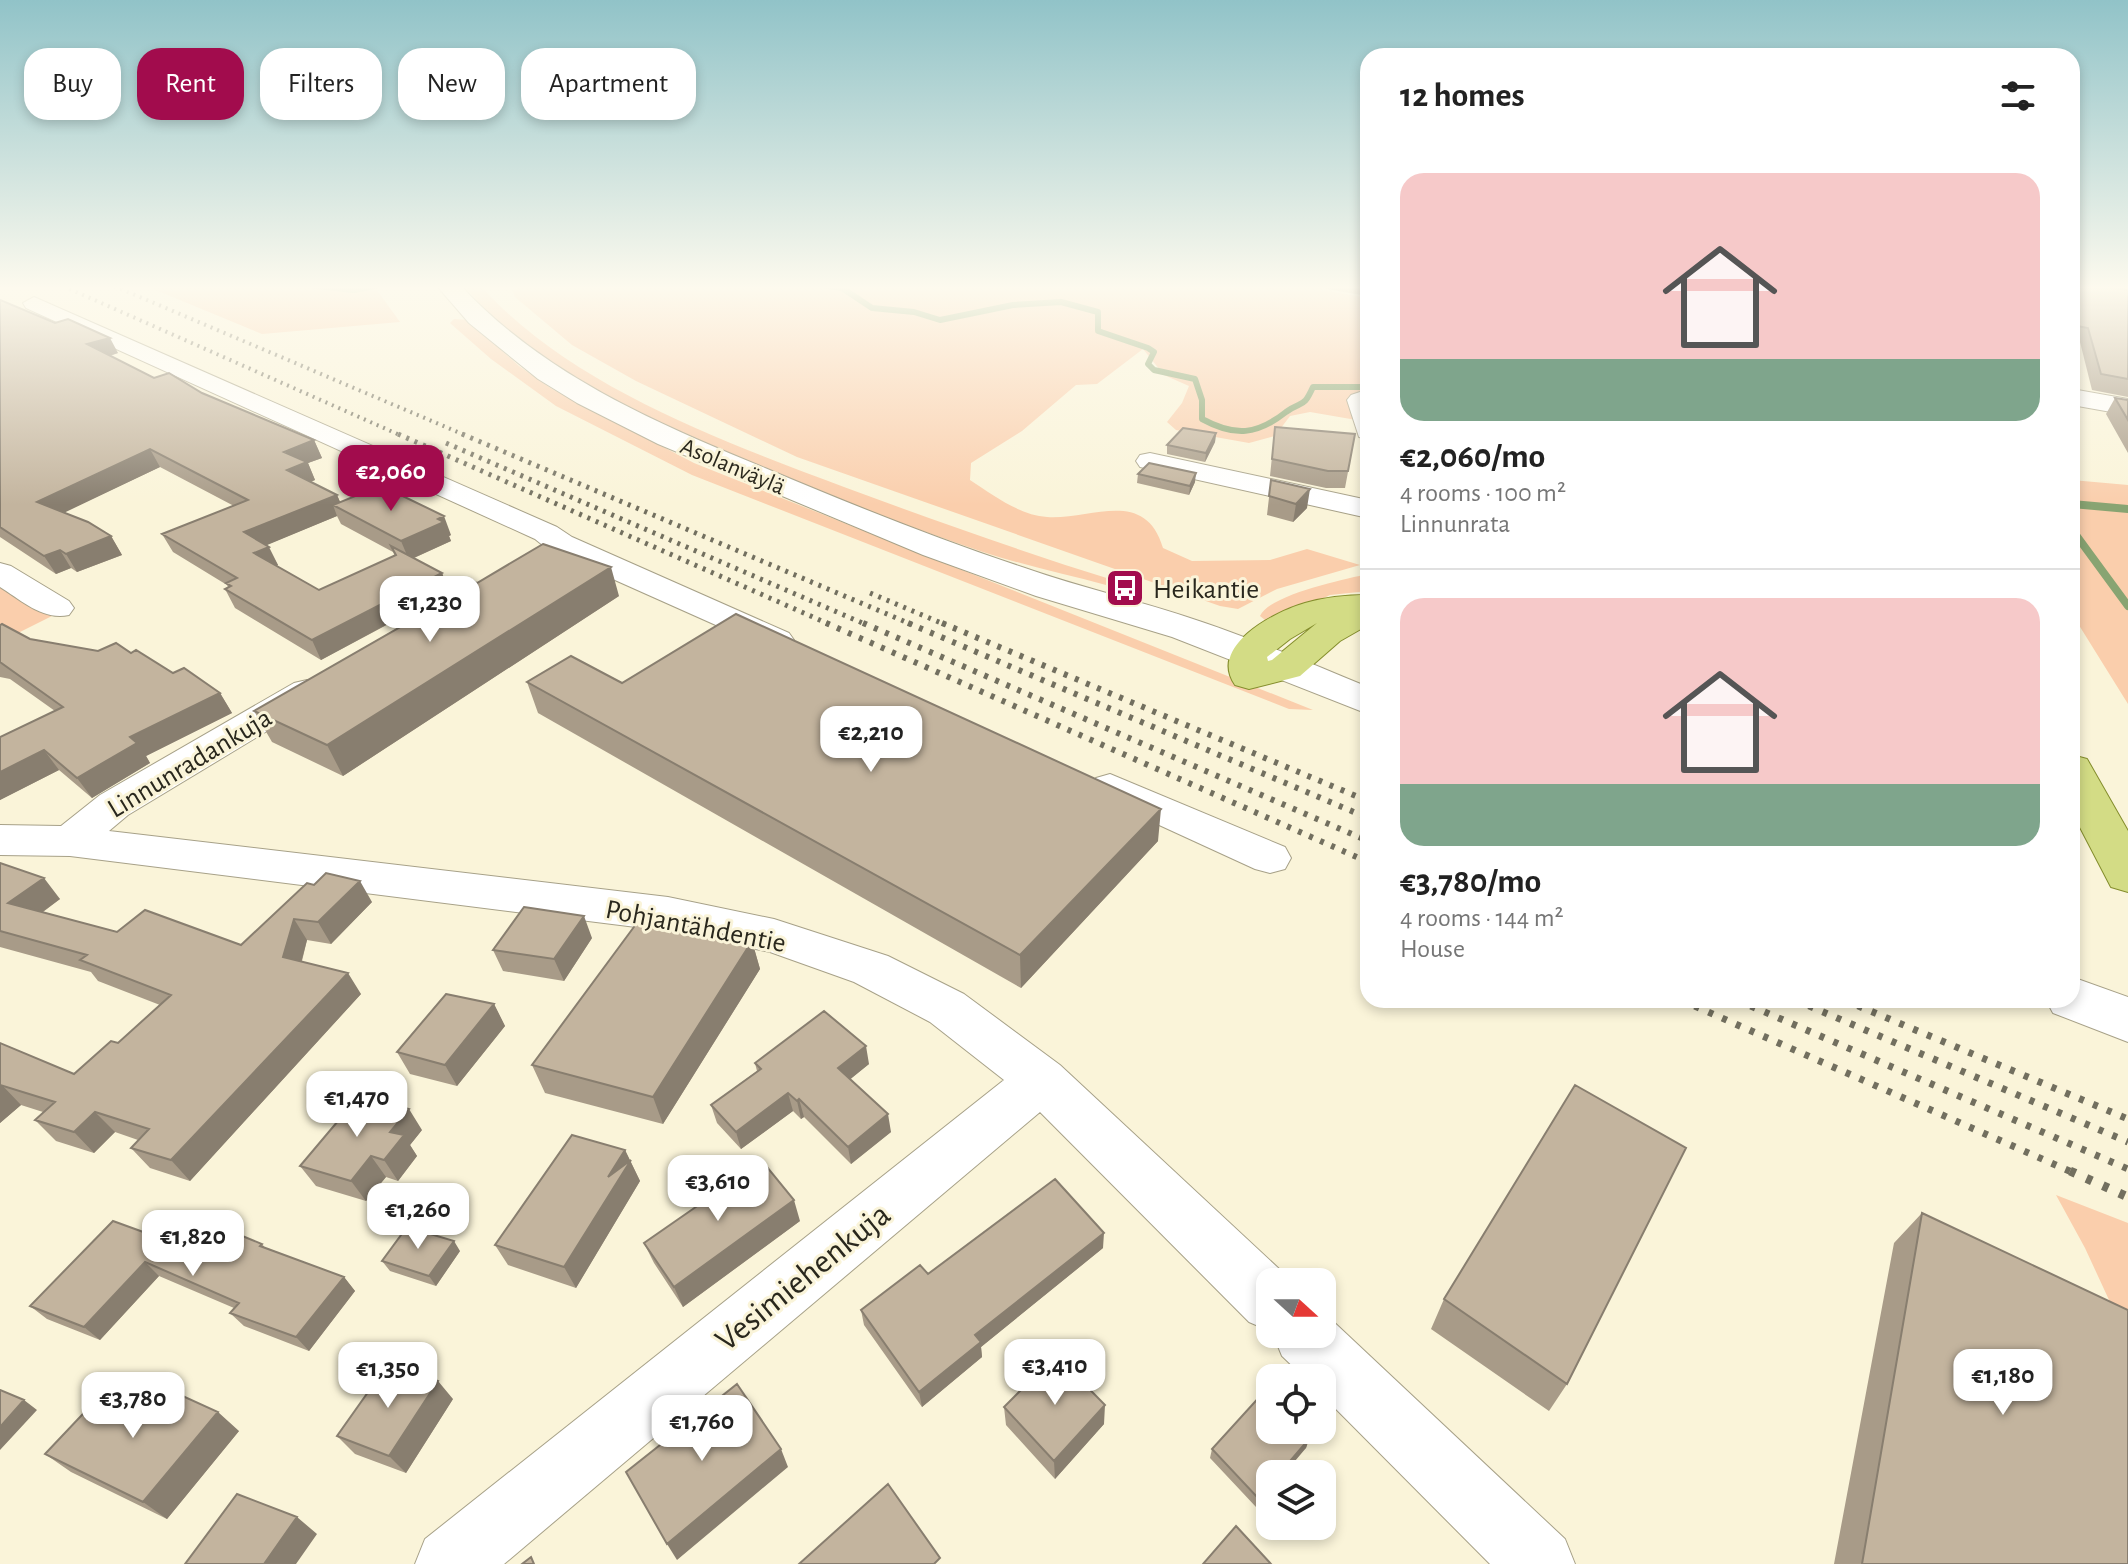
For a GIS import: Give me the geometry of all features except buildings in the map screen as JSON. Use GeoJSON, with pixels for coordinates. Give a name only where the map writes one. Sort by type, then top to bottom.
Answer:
{"type":"FeatureCollection","features":[{"type":"Feature","properties":{"kind":"main road","name":"Asolanväylä"},"geometry":{"type":"LineString","coordinates":[[529,359],[636,422],[822,504],[1049,588],[1142,635],[1261,666]]}},
{"type":"Feature","properties":{"kind":"main road"},"geometry":{"type":"LineString","coordinates":[[1261,666],[1360,613]]}},
{"type":"Feature","properties":{"kind":"main road"},"geometry":{"type":"LineString","coordinates":[[1261,666],[1360,699]]}},
{"type":"Feature","properties":{"kind":"main road"},"geometry":{"type":"LineString","coordinates":[[1261,666],[1360,722]]}},
{"type":"Feature","properties":{"kind":"main road"},"geometry":{"type":"LineString","coordinates":[[2080,785],[2109,839]]}},
{"type":"Feature","properties":{"kind":"main road"},"geometry":{"type":"LineString","coordinates":[[2080,1001],[2128,1020]]}},
{"type":"Feature","properties":{"kind":"street"},"geometry":{"type":"LineString","coordinates":[[159,359],[807,653]]}},
{"type":"Feature","properties":{"kind":"street"},"geometry":{"type":"LineString","coordinates":[[2080,398],[2128,407]]}},
{"type":"Feature","properties":{"kind":"street"},"geometry":{"type":"LineString","coordinates":[[1150,461],[1360,507]]}},
{"type":"Feature","properties":{"kind":"street"},"geometry":{"type":"LineString","coordinates":[[526,565],[561,544]]}},
{"type":"Feature","properties":{"kind":"street"},"geometry":{"type":"LineString","coordinates":[[0,573],[57,608]]}},
{"type":"Feature","properties":{"kind":"street","name":"Linnunradankuja"},"geometry":{"type":"LineString","coordinates":[[70,841],[114,805],[337,674]]}},
{"type":"Feature","properties":{"kind":"street"},"geometry":{"type":"LineString","coordinates":[[1082,775],[1270,858]]}},
{"type":"Feature","properties":{"kind":"street","name":"Pohjantähdentie"},"geometry":{"type":"LineString","coordinates":[[0,840],[70,841],[668,914],[774,936],[871,969],[947,1008],[1042,1080],[1256,1287]]}},
{"type":"Feature","properties":{"kind":"street","name":"Vesimiehenkuja"},"geometry":{"type":"LineString","coordinates":[[450,1564],[1042,1080]]}},
{"type":"Feature","properties":{"kind":"street"},"geometry":{"type":"LineString","coordinates":[[1318,1348],[1540,1564]]}},
{"type":"Feature","properties":{"kind":"shaded area"},"geometry":{"type":"Polygon","coordinates":[[[491,359],[511,359],[552,389],[694,463],[1313,710],[1289,709],[692,475],[556,406],[491,359]]]}},
{"type":"Feature","properties":{"kind":"shaded area"},"geometry":{"type":"Polygon","coordinates":[[[546,359],[567,359],[650,407],[749,451],[911,512],[1113,580],[1106,585],[983,552],[931,534],[693,440],[609,399],[546,359]]]}},
{"type":"Feature","properties":{"kind":"shaded area"},"geometry":{"type":"Polygon","coordinates":[[[597,359],[1130,359],[1097,384],[1076,385],[1022,431],[971,463],[970,480],[1007,503],[1047,517],[1130,512],[1155,529],[1163,548],[1192,561],[1270,560],[1307,549],[1360,565],[1277,589],[1238,609],[1220,606],[797,457],[636,381],[597,359]]]}},
{"type":"Feature","properties":{"kind":"shaded area"},"geometry":{"type":"Polygon","coordinates":[[[1151,359],[1360,359],[1360,421],[1310,412],[1290,416],[1275,436],[1249,443],[1176,430],[1167,422],[1182,403],[1189,386],[1164,375],[1151,359]]]}},
{"type":"Feature","properties":{"kind":"shaded area"},"geometry":{"type":"Polygon","coordinates":[[[2080,481],[2128,485],[2128,704],[2080,627],[2080,481]]]}},
{"type":"Feature","properties":{"kind":"shaded area"},"geometry":{"type":"Polygon","coordinates":[[[1360,576],[1360,592],[1330,595],[1270,624],[1260,616],[1277,601],[1360,576]]]}},
{"type":"Feature","properties":{"kind":"shaded area"},"geometry":{"type":"Polygon","coordinates":[[[0,586],[52,616],[0,642],[0,586]]]}},
{"type":"Feature","properties":{"kind":"shaded area"},"geometry":{"type":"Polygon","coordinates":[[[2056,1195],[2128,1223],[2128,1341],[2085,1248],[2056,1195]]]}},
{"type":"Feature","properties":{"kind":"waterway"},"geometry":{"type":"LineString","coordinates":[[1151,359],[1148,364],[1154,370],[1195,379],[1202,400],[1202,419],[1235,431],[1255,429],[1275,420],[1305,401],[1313,387],[1360,387]]}},
{"type":"Feature","properties":{"kind":"waterway"},"geometry":{"type":"LineString","coordinates":[[2080,505],[2128,509]]}},
{"type":"Feature","properties":{"kind":"waterway"},"geometry":{"type":"LineString","coordinates":[[2080,540],[2128,606]]}},
{"type":"Feature","properties":{"kind":"railway"},"geometry":{"type":"LineString","coordinates":[[228,359],[402,436]]}},
{"type":"Feature","properties":{"kind":"railway"},"geometry":{"type":"LineString","coordinates":[[286,359],[467,436]]}},
{"type":"Feature","properties":{"kind":"railway"},"geometry":{"type":"LineString","coordinates":[[398,434],[831,625]]}},
{"type":"Feature","properties":{"kind":"railway"},"geometry":{"type":"LineString","coordinates":[[462,434],[913,625]]}},
{"type":"Feature","properties":{"kind":"railway"},"geometry":{"type":"LineString","coordinates":[[446,443],[867,625]]}},
{"type":"Feature","properties":{"kind":"railway"},"geometry":{"type":"LineString","coordinates":[[870,593],[946,625]]}},
{"type":"Feature","properties":{"kind":"railway"},"geometry":{"type":"LineString","coordinates":[[826,623],[1360,858]]}},
{"type":"Feature","properties":{"kind":"railway"},"geometry":{"type":"LineString","coordinates":[[863,623],[1360,838]]}},
{"type":"Feature","properties":{"kind":"railway"},"geometry":{"type":"LineString","coordinates":[[908,623],[1360,815]]}},
{"type":"Feature","properties":{"kind":"railway"},"geometry":{"type":"LineString","coordinates":[[942,623],[1360,798]]}},
{"type":"Feature","properties":{"kind":"railway"},"geometry":{"type":"LineString","coordinates":[[1699,1008],[2074,1173]]}},
{"type":"Feature","properties":{"kind":"railway"},"geometry":{"type":"LineString","coordinates":[[1756,1008],[2128,1169]]}},
{"type":"Feature","properties":{"kind":"railway"},"geometry":{"type":"LineString","coordinates":[[1814,1008],[2128,1142]]}},
{"type":"Feature","properties":{"kind":"railway"},"geometry":{"type":"LineString","coordinates":[[1863,1008],[2128,1119]]}},
{"type":"Feature","properties":{"kind":"railway"},"geometry":{"type":"LineString","coordinates":[[2070,1171],[2128,1197]]}},
{"type":"Feature","properties":{"kind":"place","name":"Heikantie"},"geometry":{"type":"Point","coordinates":[1125,588]}}]}
